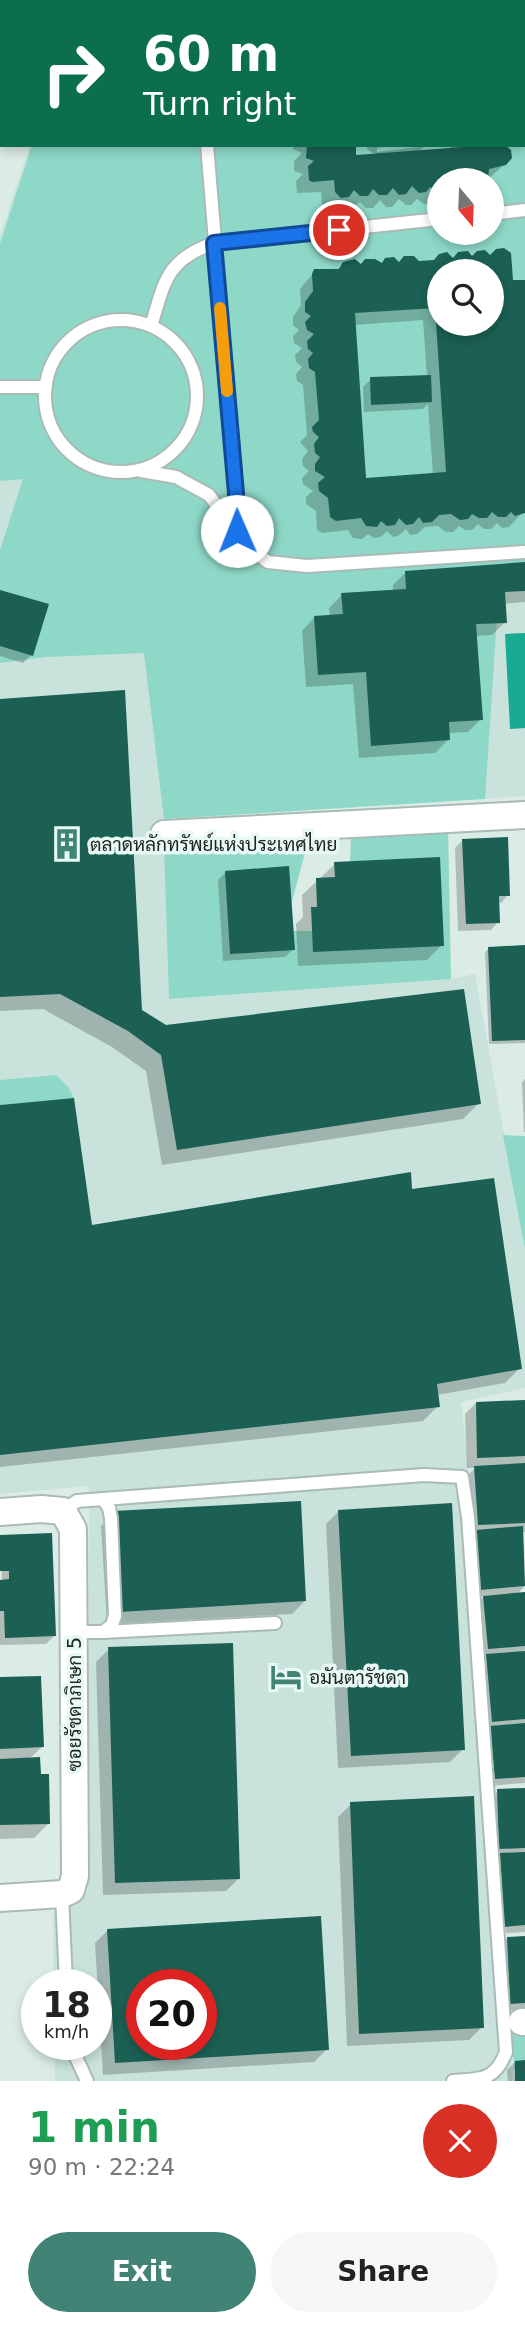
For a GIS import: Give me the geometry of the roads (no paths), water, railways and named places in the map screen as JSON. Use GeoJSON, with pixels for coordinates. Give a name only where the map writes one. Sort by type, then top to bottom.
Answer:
{"type":"FeatureCollection","features":[{"type":"Feature","properties":{"kind":"street"},"geometry":{"type":"LineString","coordinates":[[164,834],[525,815]]}},
{"type":"Feature","properties":{"kind":"street"},"geometry":{"type":"LineString","coordinates":[[0,1512],[41,1509],[63,1511]]}},
{"type":"Feature","properties":{"kind":"street","name":"ซอยรัชดาภิเษก 5"},"geometry":{"type":"LineString","coordinates":[[62,1894],[71,1890],[75,1876],[73,1529],[63,1511]]}},
{"type":"Feature","properties":{"kind":"street"},"geometry":{"type":"LineString","coordinates":[[0,1898],[62,1894]]}},
{"type":"Feature","properties":{"kind":"lane"},"geometry":{"type":"LineString","coordinates":[[207,147],[237,531]]}},
{"type":"Feature","properties":{"kind":"lane"},"geometry":{"type":"LineString","coordinates":[[504,213],[525,210]]}},
{"type":"Feature","properties":{"kind":"lane"},"geometry":{"type":"LineString","coordinates":[[151,326],[166,278],[190,251],[214,243],[427,220]]}},
{"type":"Feature","properties":{"kind":"lane"},"geometry":{"type":"LineString","coordinates":[[138,470],[153,465],[173,452],[188,433],[196,410],[197,386],[190,361],[173,340],[151,326],[125,320],[99,323],[75,335],[57,355],[46,379],[45,405],[51,428],[65,448],[83,463],[106,471],[138,470],[176,477],[209,495],[250,548],[268,562],[307,566],[525,552]]}},
{"type":"Feature","properties":{"kind":"lane"},"geometry":{"type":"LineString","coordinates":[[0,387],[46,387]]}},
{"type":"Feature","properties":{"kind":"lane"},"geometry":{"type":"LineString","coordinates":[[63,1511],[77,1501],[424,1475],[462,1477],[468,1517],[506,2052],[500,2068],[484,2079],[453,2081]]}},
{"type":"Feature","properties":{"kind":"lane"},"geometry":{"type":"LineString","coordinates":[[103,1499],[109,1507],[111,1518],[115,1616],[112,1625],[103,1632]]}},
{"type":"Feature","properties":{"kind":"lane"},"geometry":{"type":"LineString","coordinates":[[73,1632],[275,1623]]}},
{"type":"Feature","properties":{"kind":"lane"},"geometry":{"type":"LineString","coordinates":[[62,1894],[65,1969]]}},
{"type":"Feature","properties":{"kind":"lane"},"geometry":{"type":"LineString","coordinates":[[77,2060],[87,2081]]}},
{"type":"Feature","properties":{"kind":"place","name":"ตลาดหลักทรัพย์แห่งประเทศไทย"},"geometry":{"type":"Point","coordinates":[67,844]}},
{"type":"Feature","properties":{"kind":"place","name":"อมันตารัชดา"},"geometry":{"type":"Point","coordinates":[286,1677]}}]}
